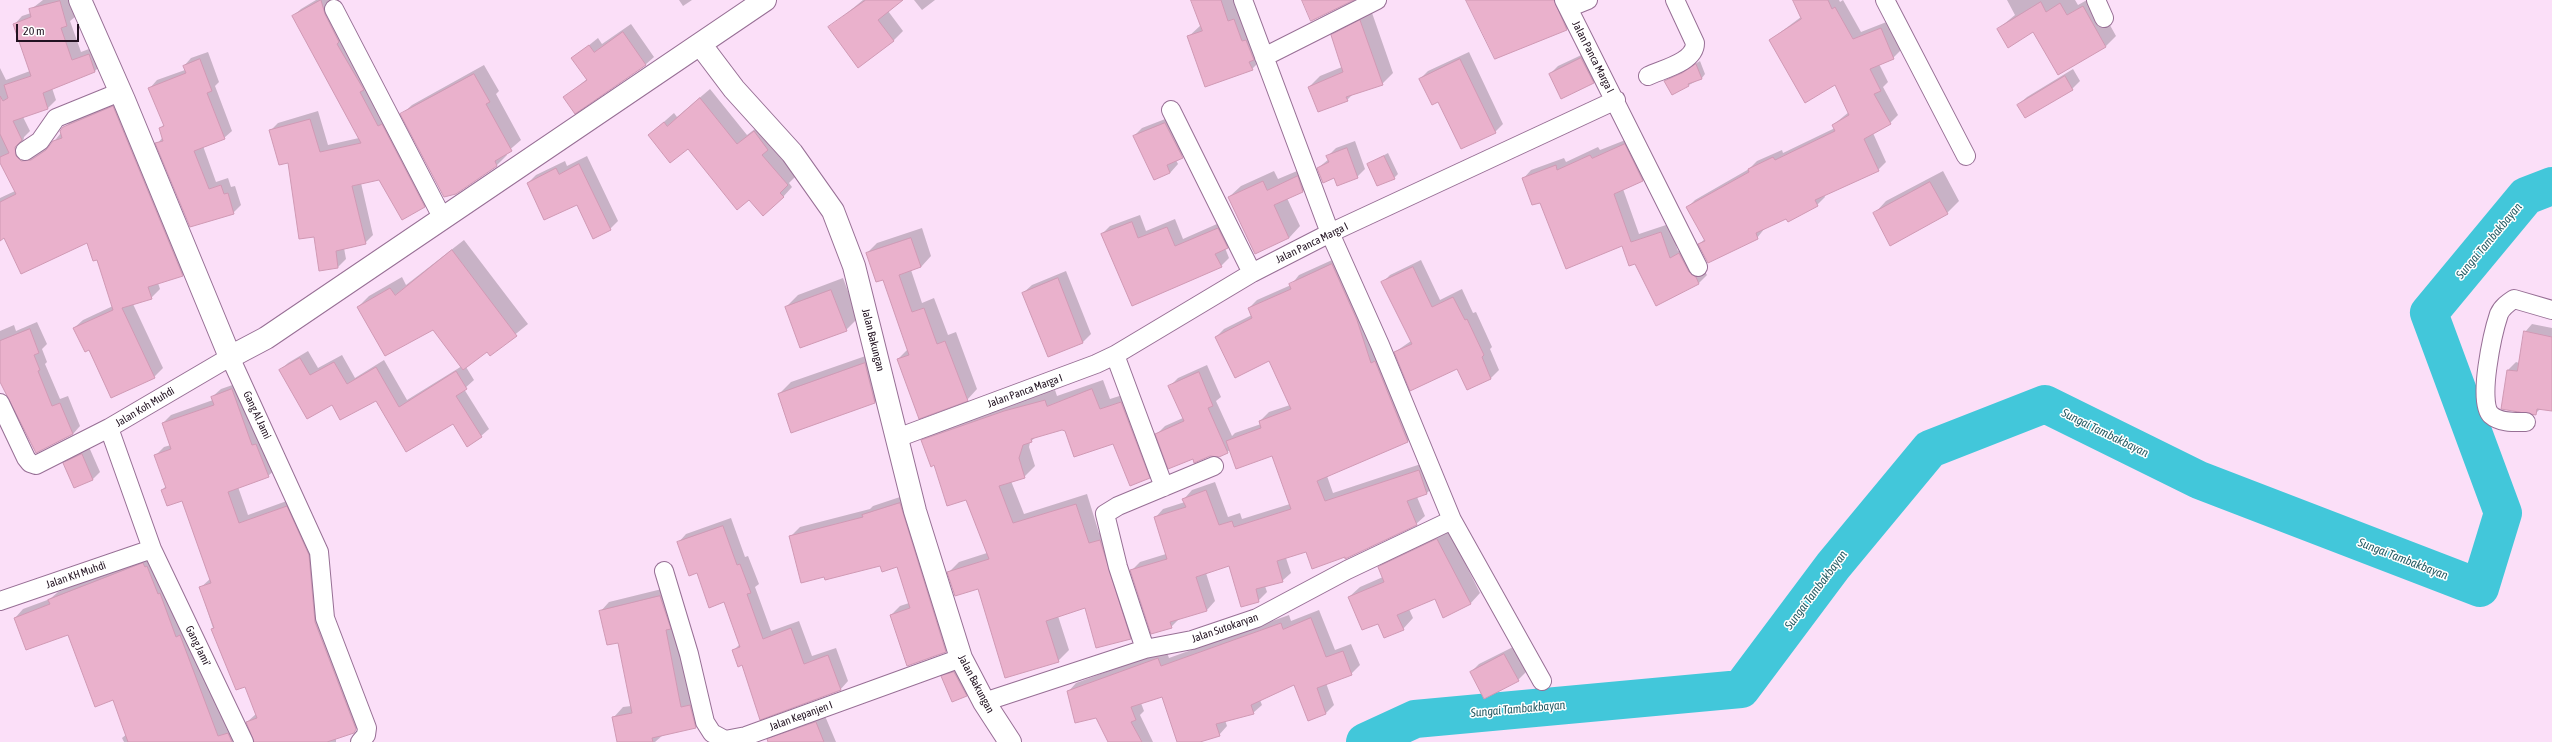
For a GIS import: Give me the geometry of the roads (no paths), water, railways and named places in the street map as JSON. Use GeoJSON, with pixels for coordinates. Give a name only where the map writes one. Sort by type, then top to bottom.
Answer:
{"type":"FeatureCollection","features":[{"type":"Feature","properties":{"kind":"main road"},"geometry":{"type":"LineString","coordinates":[[80,0],[120,92],[230,357],[266,338],[765,0]]}},
{"type":"Feature","properties":{"kind":"main road","name":"Jalan Bakungan"},"geometry":{"type":"LineString","coordinates":[[700,44],[734,89],[792,153],[833,211],[854,266],[915,511],[961,658],[984,702],[1010,742]]}},
{"type":"Feature","properties":{"kind":"street"},"geometry":{"type":"LineString","coordinates":[[1243,0],[1330,233],[1380,345],[1452,520],[1542,681]]}},
{"type":"Feature","properties":{"kind":"street"},"geometry":{"type":"LineString","coordinates":[[1264,57],[1377,0]]}},
{"type":"Feature","properties":{"kind":"street","name":"Jalan Panca Marga I"},"geometry":{"type":"LineString","coordinates":[[898,438],[1115,355],[1252,273],[1330,233],[1616,100],[1566,4],[1588,0]]}},
{"type":"Feature","properties":{"kind":"street"},"geometry":{"type":"LineString","coordinates":[[1648,76],[1686,59],[1695,48],[1695,43],[1675,0]]}},
{"type":"Feature","properties":{"kind":"street"},"geometry":{"type":"LineString","coordinates":[[1885,0],[1966,156]]}},
{"type":"Feature","properties":{"kind":"street"},"geometry":{"type":"LineString","coordinates":[[2096,0],[2104,18]]}},
{"type":"Feature","properties":{"kind":"street"},"geometry":{"type":"LineString","coordinates":[[334,9],[443,219]]}},
{"type":"Feature","properties":{"kind":"street"},"geometry":{"type":"LineString","coordinates":[[26,151],[40,141],[56,118],[120,92]]}},
{"type":"Feature","properties":{"kind":"street"},"geometry":{"type":"LineString","coordinates":[[1616,100],[1698,267]]}},
{"type":"Feature","properties":{"kind":"street"},"geometry":{"type":"LineString","coordinates":[[1171,110],[1252,273]]}},
{"type":"Feature","properties":{"kind":"street"},"geometry":{"type":"LineString","coordinates":[[2526,422],[2502,420],[2491,416],[2485,406],[2488,364],[2500,314],[2506,304],[2514,299],[2552,310]]}},
{"type":"Feature","properties":{"kind":"street"},"geometry":{"type":"LineString","coordinates":[[1115,355],[1164,487]]}},
{"type":"Feature","properties":{"kind":"street","name":"Jalan Koh Muhdi"},"geometry":{"type":"LineString","coordinates":[[152,549],[109,428],[230,357]]}},
{"type":"Feature","properties":{"kind":"street","name":"Gang Al Jami"},"geometry":{"type":"LineString","coordinates":[[230,357],[285,474],[319,552],[325,618],[367,728],[366,735],[360,742]]}},
{"type":"Feature","properties":{"kind":"street"},"geometry":{"type":"LineString","coordinates":[[0,403],[26,458],[30,463],[36,465],[109,428]]}},
{"type":"Feature","properties":{"kind":"street"},"geometry":{"type":"LineString","coordinates":[[1145,649],[1118,567],[1105,514],[1118,506],[1214,466]]}},
{"type":"Feature","properties":{"kind":"street","name":"Jalan Sutokaryan"},"geometry":{"type":"LineString","coordinates":[[984,702],[1145,649],[1192,640],[1257,618],[1347,570],[1452,520]]}},
{"type":"Feature","properties":{"kind":"street","name":"Jalan KH Muhdi"},"geometry":{"type":"LineString","coordinates":[[0,601],[152,549]]}},
{"type":"Feature","properties":{"kind":"street","name":"Gang Jami'"},"geometry":{"type":"LineString","coordinates":[[152,549],[244,742]]}},
{"type":"Feature","properties":{"kind":"street","name":"Jalan Kepanjen I"},"geometry":{"type":"LineString","coordinates":[[664,571],[689,654],[705,722],[712,733],[724,740],[746,736],[961,658]]}},
{"type":"Feature","properties":{"kind":"waterway","name":"Sungai Tambakbayan"},"geometry":{"type":"LineString","coordinates":[[1365,742],[1415,719],[1741,689],[1833,566],[1930,449],[2045,404],[2199,480],[2480,588],[2503,513],[2429,313],[2526,196],[2552,186]]}}]}
